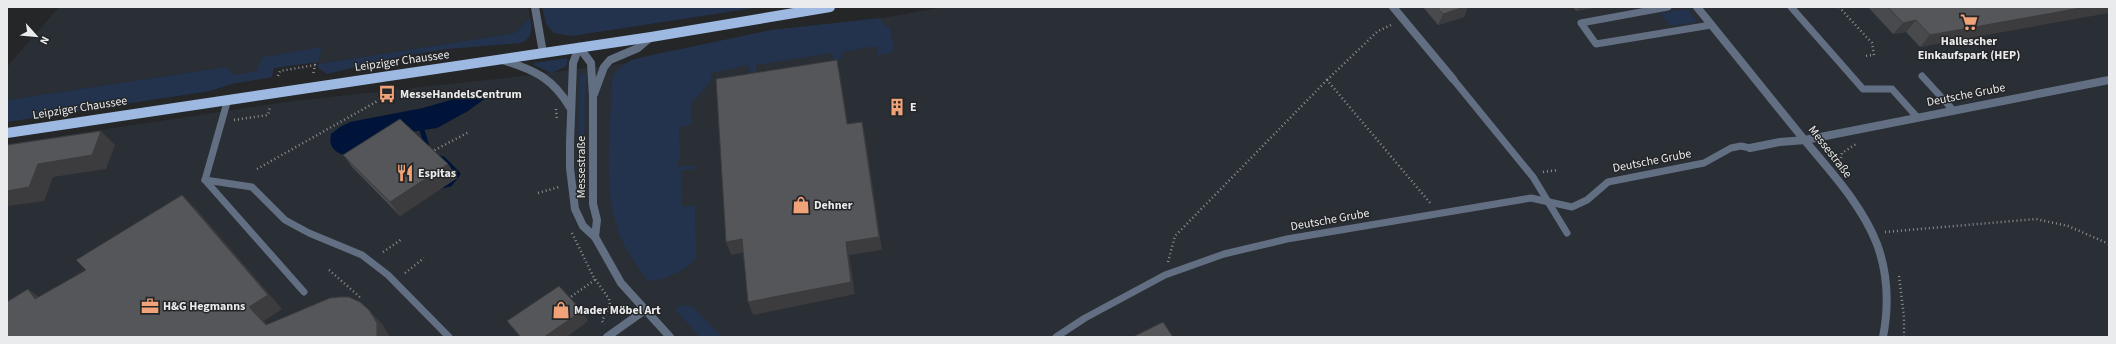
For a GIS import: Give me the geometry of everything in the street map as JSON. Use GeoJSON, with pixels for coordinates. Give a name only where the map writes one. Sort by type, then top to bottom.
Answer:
{"type":"FeatureCollection","features":[{"type":"Feature","properties":{"kind":"main road","name":"Leipziger Chaussee"},"geometry":{"type":"LineString","coordinates":[[7,133],[228,98],[500,60],[830,7]]}},
{"type":"Feature","properties":{"kind":"street"},"geometry":{"type":"LineString","coordinates":[[535,7],[543,53]]}},
{"type":"Feature","properties":{"kind":"street"},"geometry":{"type":"LineString","coordinates":[[1393,7],[1452,79]]}},
{"type":"Feature","properties":{"kind":"street","name":"Messestraße"},"geometry":{"type":"LineString","coordinates":[[1697,7],[1805,140],[1849,197],[1872,233],[1882,260],[1885,284],[1887,308],[1883,337]]}},
{"type":"Feature","properties":{"kind":"street","name":"Messestraße"},"geometry":{"type":"LineString","coordinates":[[594,97],[604,67],[610,60],[638,48],[651,36]]}},
{"type":"Feature","properties":{"kind":"street","name":"Messestraße"},"geometry":{"type":"LineString","coordinates":[[579,47],[591,63],[594,97],[592,183],[593,204],[597,220],[595,237]]}},
{"type":"Feature","properties":{"kind":"street","name":"Messestraße"},"geometry":{"type":"LineString","coordinates":[[579,47],[573,63],[571,110],[570,168],[576,209],[582,226],[595,237],[621,283],[670,337]]}},
{"type":"Feature","properties":{"kind":"street","name":"Messestraße"},"geometry":{"type":"LineString","coordinates":[[500,60],[524,67],[549,78],[563,93],[571,110]]}},
{"type":"Feature","properties":{"kind":"street","name":"Deutsche Grube"},"geometry":{"type":"LineString","coordinates":[[1750,148],[1780,142],[1805,140],[2109,80]]}},
{"type":"Feature","properties":{"kind":"street"},"geometry":{"type":"LineString","coordinates":[[606,337],[645,310]]}},
{"type":"Feature","properties":{"kind":"lane"},"geometry":{"type":"LineString","coordinates":[[1668,7],[1581,23],[1596,44],[1711,25]]}},
{"type":"Feature","properties":{"kind":"lane"},"geometry":{"type":"LineString","coordinates":[[1791,7],[1863,89],[1892,89],[1917,117]]}},
{"type":"Feature","properties":{"kind":"lane"},"geometry":{"type":"LineString","coordinates":[[1922,76],[1953,110]]}},
{"type":"Feature","properties":{"kind":"lane"},"geometry":{"type":"LineString","coordinates":[[1452,79],[1534,177],[1567,233]]}},
{"type":"Feature","properties":{"kind":"lane"},"geometry":{"type":"LineString","coordinates":[[205,180],[228,98]]}},
{"type":"Feature","properties":{"kind":"lane","name":"Deutsche Grube"},"geometry":{"type":"LineString","coordinates":[[1056,337],[1085,318],[1165,275],[1224,254],[1287,239],[1531,198],[1549,202],[1562,208],[1576,207],[1587,200],[1595,190],[1608,182],[1704,163],[1731,148],[1741,146],[1750,148]]}},
{"type":"Feature","properties":{"kind":"lane"},"geometry":{"type":"LineString","coordinates":[[205,180],[304,292]]}},
{"type":"Feature","properties":{"kind":"lane"},"geometry":{"type":"LineString","coordinates":[[205,180],[252,187],[285,220],[309,233],[362,256],[388,275],[449,337]]}},
{"type":"Feature","properties":{"kind":"path"},"geometry":{"type":"LineString","coordinates":[[1839,7],[1872,43],[1874,55],[1863,56]]}},
{"type":"Feature","properties":{"kind":"path"},"geometry":{"type":"LineString","coordinates":[[1165,275],[1175,236],[1327,80],[1378,31],[1404,20]]}},
{"type":"Feature","properties":{"kind":"path"},"geometry":{"type":"LineString","coordinates":[[278,76],[280,71],[315,65],[312,76]]}},
{"type":"Feature","properties":{"kind":"path"},"geometry":{"type":"LineString","coordinates":[[1327,80],[1440,213]]}},
{"type":"Feature","properties":{"kind":"path"},"geometry":{"type":"LineString","coordinates":[[380,93],[394,90]]}},
{"type":"Feature","properties":{"kind":"path"},"geometry":{"type":"LineString","coordinates":[[257,169],[280,158],[374,103],[385,96],[387,92]]}},
{"type":"Feature","properties":{"kind":"path"},"geometry":{"type":"LineString","coordinates":[[244,119],[268,115],[271,105]]}},
{"type":"Feature","properties":{"kind":"path"},"geometry":{"type":"LineString","coordinates":[[554,106],[557,122]]}},
{"type":"Feature","properties":{"kind":"path"},"geometry":{"type":"LineString","coordinates":[[236,120],[237,115]]}},
{"type":"Feature","properties":{"kind":"path"},"geometry":{"type":"LineString","coordinates":[[430,153],[449,141],[469,132]]}},
{"type":"Feature","properties":{"kind":"path"},"geometry":{"type":"LineString","coordinates":[[1841,165],[1839,159],[1844,151],[1860,143]]}},
{"type":"Feature","properties":{"kind":"path"},"geometry":{"type":"LineString","coordinates":[[559,180],[560,193]]}},
{"type":"Feature","properties":{"kind":"path"},"geometry":{"type":"LineString","coordinates":[[538,193],[559,187]]}},
{"type":"Feature","properties":{"kind":"path"},"geometry":{"type":"LineString","coordinates":[[1872,233],[2036,219],[2068,226],[2109,244]]}},
{"type":"Feature","properties":{"kind":"path"},"geometry":{"type":"LineString","coordinates":[[1880,226],[1886,239]]}},
{"type":"Feature","properties":{"kind":"path"},"geometry":{"type":"LineString","coordinates":[[571,232],[610,305],[602,321]]}},
{"type":"Feature","properties":{"kind":"path"},"geometry":{"type":"LineString","coordinates":[[383,252],[402,239]]}},
{"type":"Feature","properties":{"kind":"path"},"geometry":{"type":"LineString","coordinates":[[405,272],[424,258]]}},
{"type":"Feature","properties":{"kind":"path"},"geometry":{"type":"LineString","coordinates":[[329,270],[361,298]]}},
{"type":"Feature","properties":{"kind":"path"},"geometry":{"type":"LineString","coordinates":[[1899,274],[1904,317],[1904,337]]}},
{"type":"Feature","properties":{"kind":"path"},"geometry":{"type":"LineString","coordinates":[[568,299],[596,280]]}},
{"type":"Feature","properties":{"kind":"shaded area"},"geometry":{"type":"Polygon","coordinates":[[[59,7],[528,7],[530,17],[515,33],[318,64],[322,47],[262,57],[258,71],[234,75],[226,67],[7,100],[7,67],[59,7]]]}},
{"type":"Feature","properties":{"kind":"shaded area"},"geometry":{"type":"Polygon","coordinates":[[[542,7],[760,7],[572,36],[554,33],[546,24],[542,7]]]}},
{"type":"Feature","properties":{"kind":"shaded area"},"geometry":{"type":"Polygon","coordinates":[[[944,7],[2109,7],[2109,337],[7,337],[7,144],[293,101],[628,63],[944,7]]]}},
{"type":"Feature","properties":{"kind":"shaded area"},"geometry":{"type":"Polygon","coordinates":[[[1688,9],[1697,22],[1670,26],[1660,13],[1688,9]]]}},
{"type":"Feature","properties":{"kind":"shaded area"},"geometry":{"type":"Polygon","coordinates":[[[530,17],[530,36],[521,43],[447,49],[393,58],[327,74],[318,68],[318,64],[515,33],[530,17]]]}},
{"type":"Feature","properties":{"kind":"shaded area"},"geometry":{"type":"Polygon","coordinates":[[[880,18],[885,26],[890,27],[894,49],[891,53],[878,55],[877,46],[841,52],[842,59],[833,60],[832,53],[756,65],[756,73],[749,73],[748,65],[711,73],[711,81],[691,103],[692,125],[679,127],[680,160],[678,161],[678,167],[694,165],[694,169],[681,171],[682,207],[695,205],[696,258],[693,262],[673,274],[658,280],[647,280],[629,254],[616,224],[612,208],[609,153],[612,81],[613,75],[620,67],[632,60],[647,56],[771,30],[880,18]]]}},
{"type":"Feature","properties":{"kind":"shaded area"},"geometry":{"type":"Polygon","coordinates":[[[322,47],[318,64],[318,62],[274,68],[272,77],[232,84],[210,91],[7,122],[7,100],[226,67],[234,75],[257,71],[262,57],[322,47]]]}},
{"type":"Feature","properties":{"kind":"shaded area"},"geometry":{"type":"Polygon","coordinates":[[[567,58],[567,66],[551,73],[534,65],[534,63],[567,58]]]}},
{"type":"Feature","properties":{"kind":"shaded area"},"geometry":{"type":"Polygon","coordinates":[[[586,73],[584,141],[578,142],[580,74],[586,73]]]}},
{"type":"Feature","properties":{"kind":"shaded area"},"geometry":{"type":"Polygon","coordinates":[[[471,94],[485,94],[487,97],[468,111],[437,128],[397,134],[344,155],[337,152],[331,145],[331,134],[350,122],[423,108],[471,94]]]}},
{"type":"Feature","properties":{"kind":"shaded area"},"geometry":{"type":"Polygon","coordinates":[[[682,305],[693,307],[722,337],[700,337],[675,310],[682,305]]]}},
{"type":"Feature","properties":{"kind":"building"},"geometry":{"type":"Polygon","coordinates":[[[1437,7],[1464,7],[1443,14],[1437,7]]]}},
{"type":"Feature","properties":{"kind":"building"},"geometry":{"type":"Polygon","coordinates":[[[1888,7],[2086,7],[1930,35],[1916,20],[1903,23],[1888,7]]]}},
{"type":"Feature","properties":{"kind":"building","name":"Dehner"},"geometry":{"type":"Polygon","coordinates":[[[837,60],[847,124],[862,122],[879,237],[846,242],[851,282],[748,302],[742,239],[726,242],[716,79],[837,60]]]}},
{"type":"Feature","properties":{"kind":"building","name":"Espitas"},"geometry":{"type":"Polygon","coordinates":[[[400,119],[448,164],[390,202],[343,155],[400,119]]]}},
{"type":"Feature","properties":{"kind":"building"},"geometry":{"type":"Polygon","coordinates":[[[101,131],[92,155],[38,164],[29,187],[7,191],[7,145],[101,131]]]}},
{"type":"Feature","properties":{"kind":"building"},"geometry":{"type":"Polygon","coordinates":[[[182,195],[268,295],[249,307],[266,325],[330,298],[349,297],[360,302],[369,310],[377,323],[377,337],[7,337],[7,302],[28,289],[35,299],[86,270],[76,260],[182,195]]]}},
{"type":"Feature","properties":{"kind":"building"},"geometry":{"type":"Polygon","coordinates":[[[559,286],[582,311],[544,337],[521,337],[507,321],[559,286]]]}},
{"type":"Feature","properties":{"kind":"building"},"geometry":{"type":"Polygon","coordinates":[[[1163,322],[1173,337],[1133,337],[1163,322]]]}},
{"type":"Feature","properties":{"kind":"waterway"},"geometry":{"type":"LineString","coordinates":[[422,130],[428,150]]}},
{"type":"Feature","properties":{"kind":"waterway"},"geometry":{"type":"LineString","coordinates":[[436,157],[443,159],[458,174],[450,184],[437,187]]}},
{"type":"Feature","properties":{"kind":"place","name":"Hallescher Einkaufspark (HEP)"},"geometry":{"type":"Point","coordinates":[1969,22]}},
{"type":"Feature","properties":{"kind":"place","name":"MesseHandelsCentrum"},"geometry":{"type":"Point","coordinates":[387,94]}},
{"type":"Feature","properties":{"kind":"place","name":"E"},"geometry":{"type":"Point","coordinates":[897,107]}},
{"type":"Feature","properties":{"kind":"place","name":"Espitas"},"geometry":{"type":"Point","coordinates":[405,173]}},
{"type":"Feature","properties":{"kind":"place","name":"Dehner"},"geometry":{"type":"Point","coordinates":[801,205]}},
{"type":"Feature","properties":{"kind":"place","name":"H&G Hegmanns"},"geometry":{"type":"Point","coordinates":[150,306]}},
{"type":"Feature","properties":{"kind":"place","name":"Mader Möbel Art"},"geometry":{"type":"Point","coordinates":[561,310]}}]}
